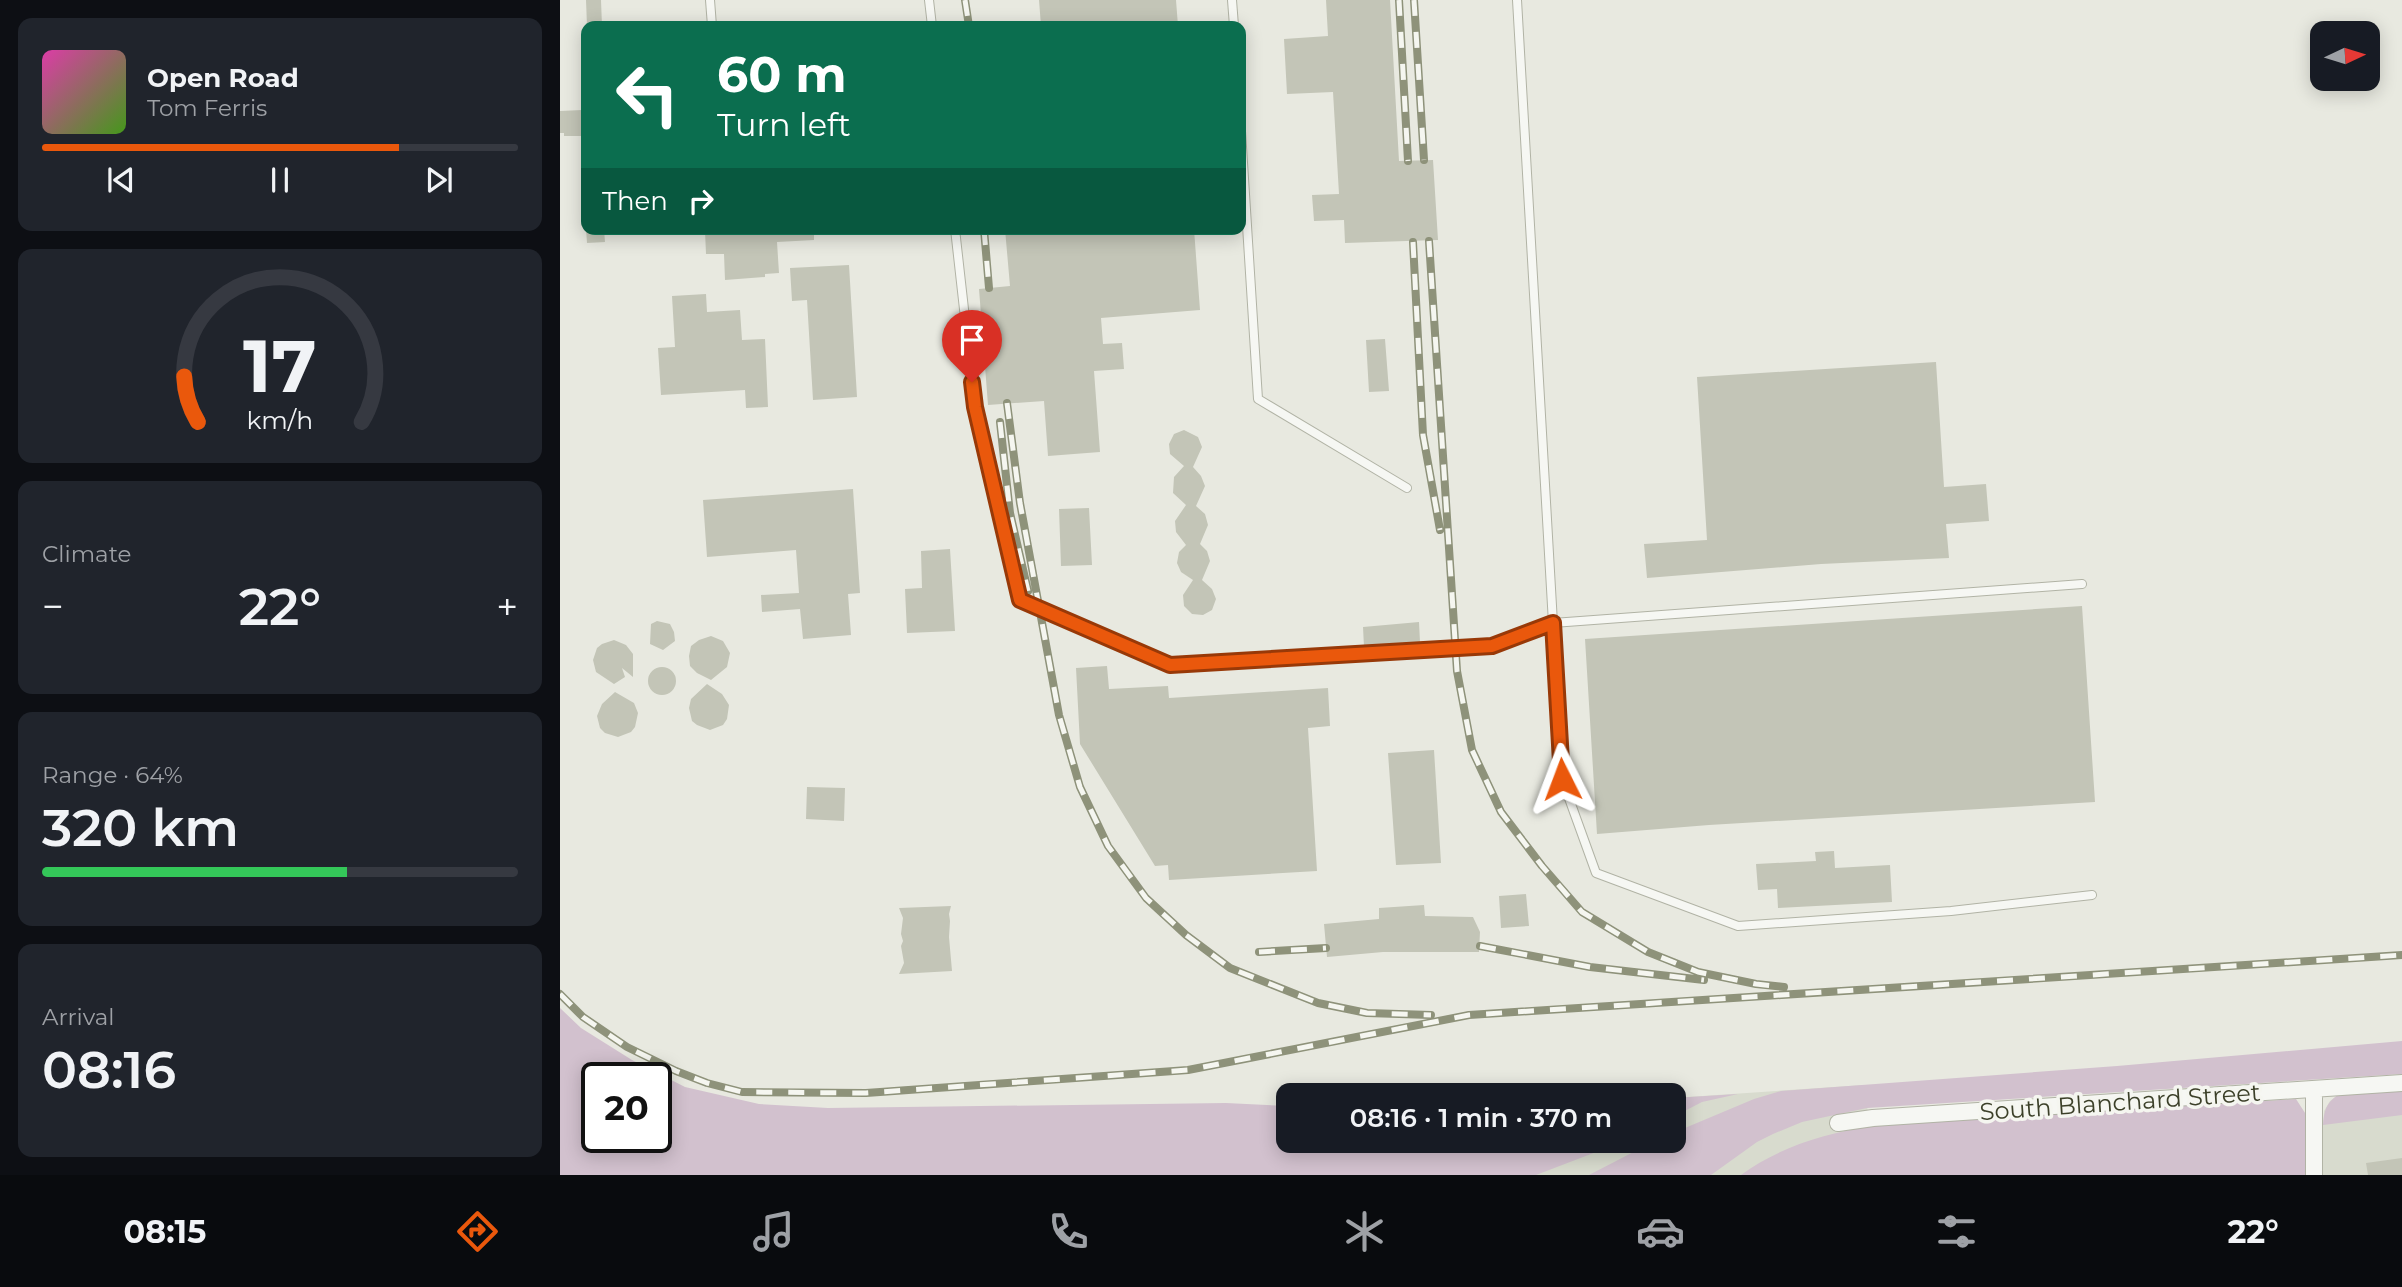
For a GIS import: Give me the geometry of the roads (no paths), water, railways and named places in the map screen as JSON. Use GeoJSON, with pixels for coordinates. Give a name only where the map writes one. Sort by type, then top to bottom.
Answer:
{"type":"FeatureCollection","features":[{"type":"Feature","properties":{"kind":"street","name":"South Blanchard Street"},"geometry":{"type":"LineString","coordinates":[[1838,1123],[1873,1118],[2402,1083]]}},
{"type":"Feature","properties":{"kind":"street"},"geometry":{"type":"LineString","coordinates":[[2314,1089],[2314,1175]]}},
{"type":"Feature","properties":{"kind":"lane"},"geometry":{"type":"LineString","coordinates":[[710,0],[712,21]]}},
{"type":"Feature","properties":{"kind":"lane"},"geometry":{"type":"LineString","coordinates":[[929,0],[931,21]]}},
{"type":"Feature","properties":{"kind":"lane"},"geometry":{"type":"LineString","coordinates":[[1232,0],[1234,21]]}},
{"type":"Feature","properties":{"kind":"lane"},"geometry":{"type":"LineString","coordinates":[[1517,0],[1562,779],[1596,873],[1738,926],[1951,911],[2092,895]]}},
{"type":"Feature","properties":{"kind":"lane"},"geometry":{"type":"LineString","coordinates":[[1246,210],[1258,399],[1407,488]]}},
{"type":"Feature","properties":{"kind":"lane"},"geometry":{"type":"LineString","coordinates":[[956,235],[975,407],[1020,600],[1170,665],[1492,646],[1553,623],[2082,584]]}},
{"type":"Feature","properties":{"kind":"railway"},"geometry":{"type":"LineString","coordinates":[[965,0],[968,21]]}},
{"type":"Feature","properties":{"kind":"railway"},"geometry":{"type":"LineString","coordinates":[[1399,0],[1408,161]]}},
{"type":"Feature","properties":{"kind":"railway"},"geometry":{"type":"LineString","coordinates":[[1414,0],[1424,160]]}},
{"type":"Feature","properties":{"kind":"railway"},"geometry":{"type":"LineString","coordinates":[[985,235],[989,288]]}},
{"type":"Feature","properties":{"kind":"railway"},"geometry":{"type":"LineString","coordinates":[[1429,241],[1457,671],[1472,750],[1501,812],[1542,866],[1582,912],[1648,952],[1698,972],[1784,987]]}},
{"type":"Feature","properties":{"kind":"railway"},"geometry":{"type":"LineString","coordinates":[[1413,242],[1423,435],[1440,530]]}},
{"type":"Feature","properties":{"kind":"railway"},"geometry":{"type":"LineString","coordinates":[[1007,403],[1020,503],[1059,715],[1080,787],[1108,846],[1146,898],[1186,935],[1230,968],[1318,1003],[1367,1013],[1431,1015]]}},
{"type":"Feature","properties":{"kind":"railway"},"geometry":{"type":"LineString","coordinates":[[1000,422],[1010,513],[1028,591]]}},
{"type":"Feature","properties":{"kind":"railway"},"geometry":{"type":"LineString","coordinates":[[1480,946],[1590,967],[1704,980]]}},
{"type":"Feature","properties":{"kind":"railway"},"geometry":{"type":"LineString","coordinates":[[1259,952],[1326,948]]}},
{"type":"Feature","properties":{"kind":"railway"},"geometry":{"type":"LineString","coordinates":[[560,994],[583,1017],[627,1047],[707,1083],[742,1092],[866,1093],[1188,1070],[1469,1015],[2402,955]]}}]}
